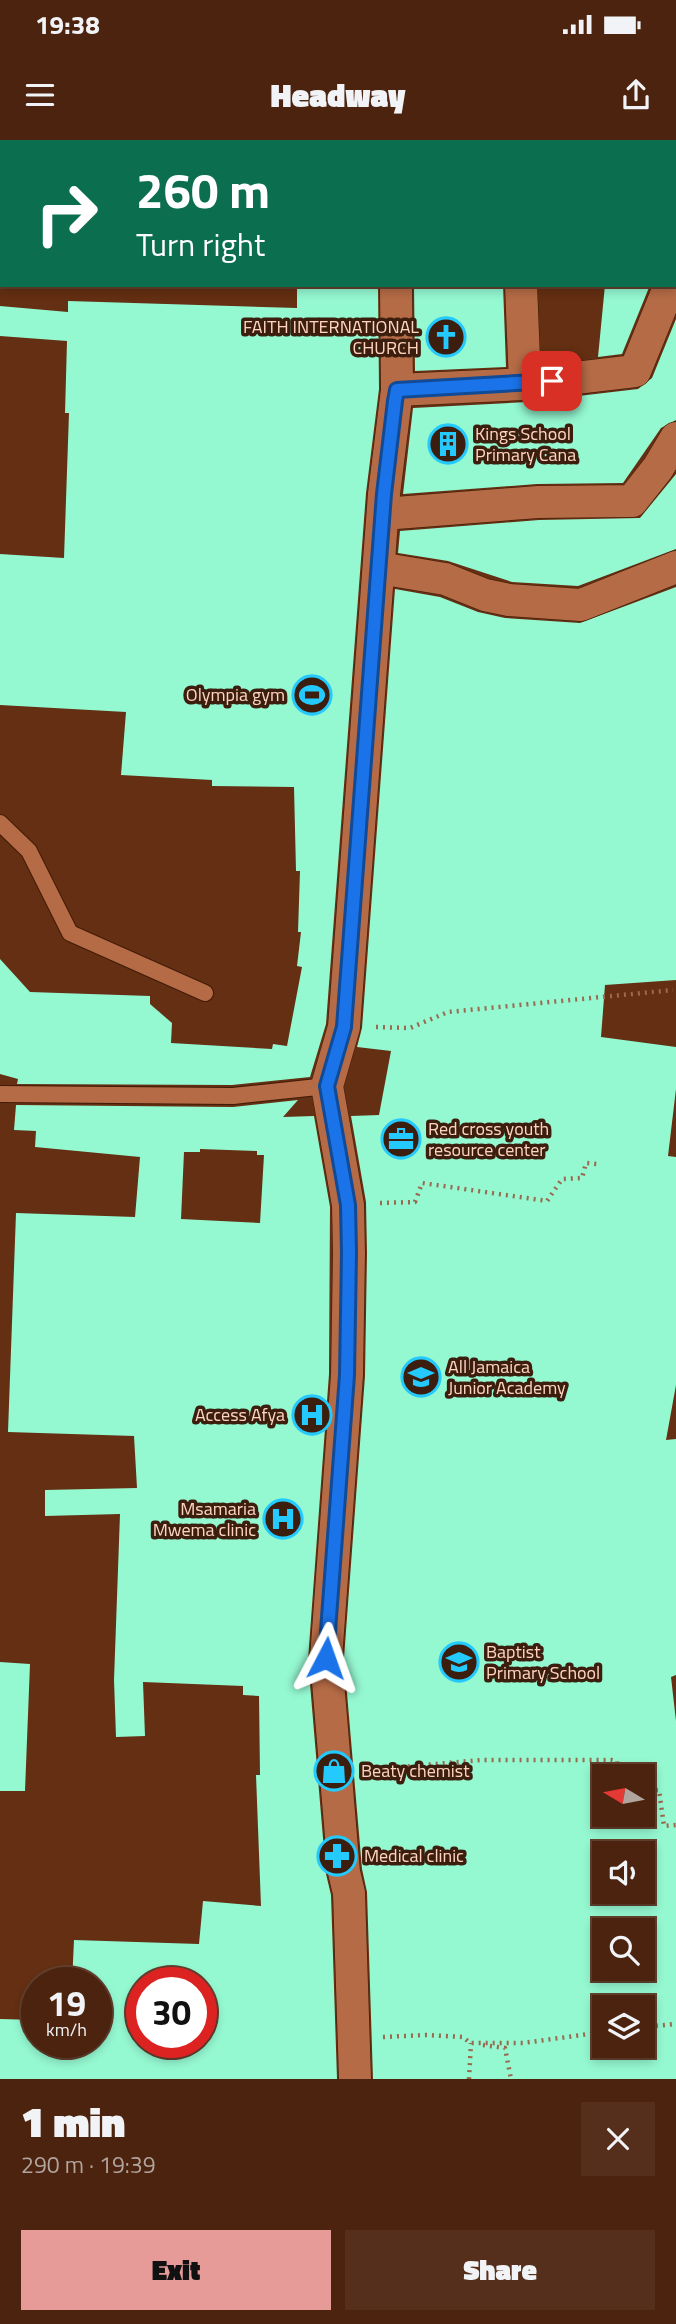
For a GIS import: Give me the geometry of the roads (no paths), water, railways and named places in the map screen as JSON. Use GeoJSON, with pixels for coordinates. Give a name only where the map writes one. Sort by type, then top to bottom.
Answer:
{"type":"FeatureCollection","features":[{"type":"Feature","properties":{"kind":"street"},"geometry":{"type":"LineString","coordinates":[[355,2079],[349,1893],[344,1872],[326,1658],[347,1375],[348,1205],[327,1086],[344,1027],[383,514],[397,390],[396,287]]}},
{"type":"Feature","properties":{"kind":"street"},"geometry":{"type":"LineString","coordinates":[[521,287],[525,384]]}},
{"type":"Feature","properties":{"kind":"street"},"geometry":{"type":"LineString","coordinates":[[397,390],[525,384],[635,371],[669,287]]}},
{"type":"Feature","properties":{"kind":"street"},"geometry":{"type":"LineString","coordinates":[[383,514],[538,502],[632,501],[658,468],[676,438]]}},
{"type":"Feature","properties":{"kind":"street"},"geometry":{"type":"LineString","coordinates":[[379,568],[445,579],[485,595],[509,600],[581,605],[676,567]]}},
{"type":"Feature","properties":{"kind":"lane"},"geometry":{"type":"LineString","coordinates":[[0,823],[29,851],[70,933],[205,993]]}},
{"type":"Feature","properties":{"kind":"lane"},"geometry":{"type":"LineString","coordinates":[[0,1094],[233,1096],[327,1086]]}},
{"type":"Feature","properties":{"kind":"place","name":"FAITH INTERNATIONAL CHURCH"},"geometry":{"type":"Point","coordinates":[446,337]}},
{"type":"Feature","properties":{"kind":"place","name":"Kings School Primary Cana"},"geometry":{"type":"Point","coordinates":[448,444]}},
{"type":"Feature","properties":{"kind":"place","name":"Olympia gym"},"geometry":{"type":"Point","coordinates":[312,695]}},
{"type":"Feature","properties":{"kind":"place","name":"Red cross youth resource center"},"geometry":{"type":"Point","coordinates":[401,1139]}},
{"type":"Feature","properties":{"kind":"place","name":"All Jamaica Junior Academy"},"geometry":{"type":"Point","coordinates":[421,1377]}},
{"type":"Feature","properties":{"kind":"place","name":"Access Afya"},"geometry":{"type":"Point","coordinates":[312,1415]}},
{"type":"Feature","properties":{"kind":"place","name":"Msamaria Mwema clinic"},"geometry":{"type":"Point","coordinates":[283,1519]}},
{"type":"Feature","properties":{"kind":"place","name":"Baptist Primary School"},"geometry":{"type":"Point","coordinates":[459,1662]}},
{"type":"Feature","properties":{"kind":"place","name":"Beaty chemist"},"geometry":{"type":"Point","coordinates":[334,1771]}},
{"type":"Feature","properties":{"kind":"place","name":"Medical clinic"},"geometry":{"type":"Point","coordinates":[337,1856]}}]}
